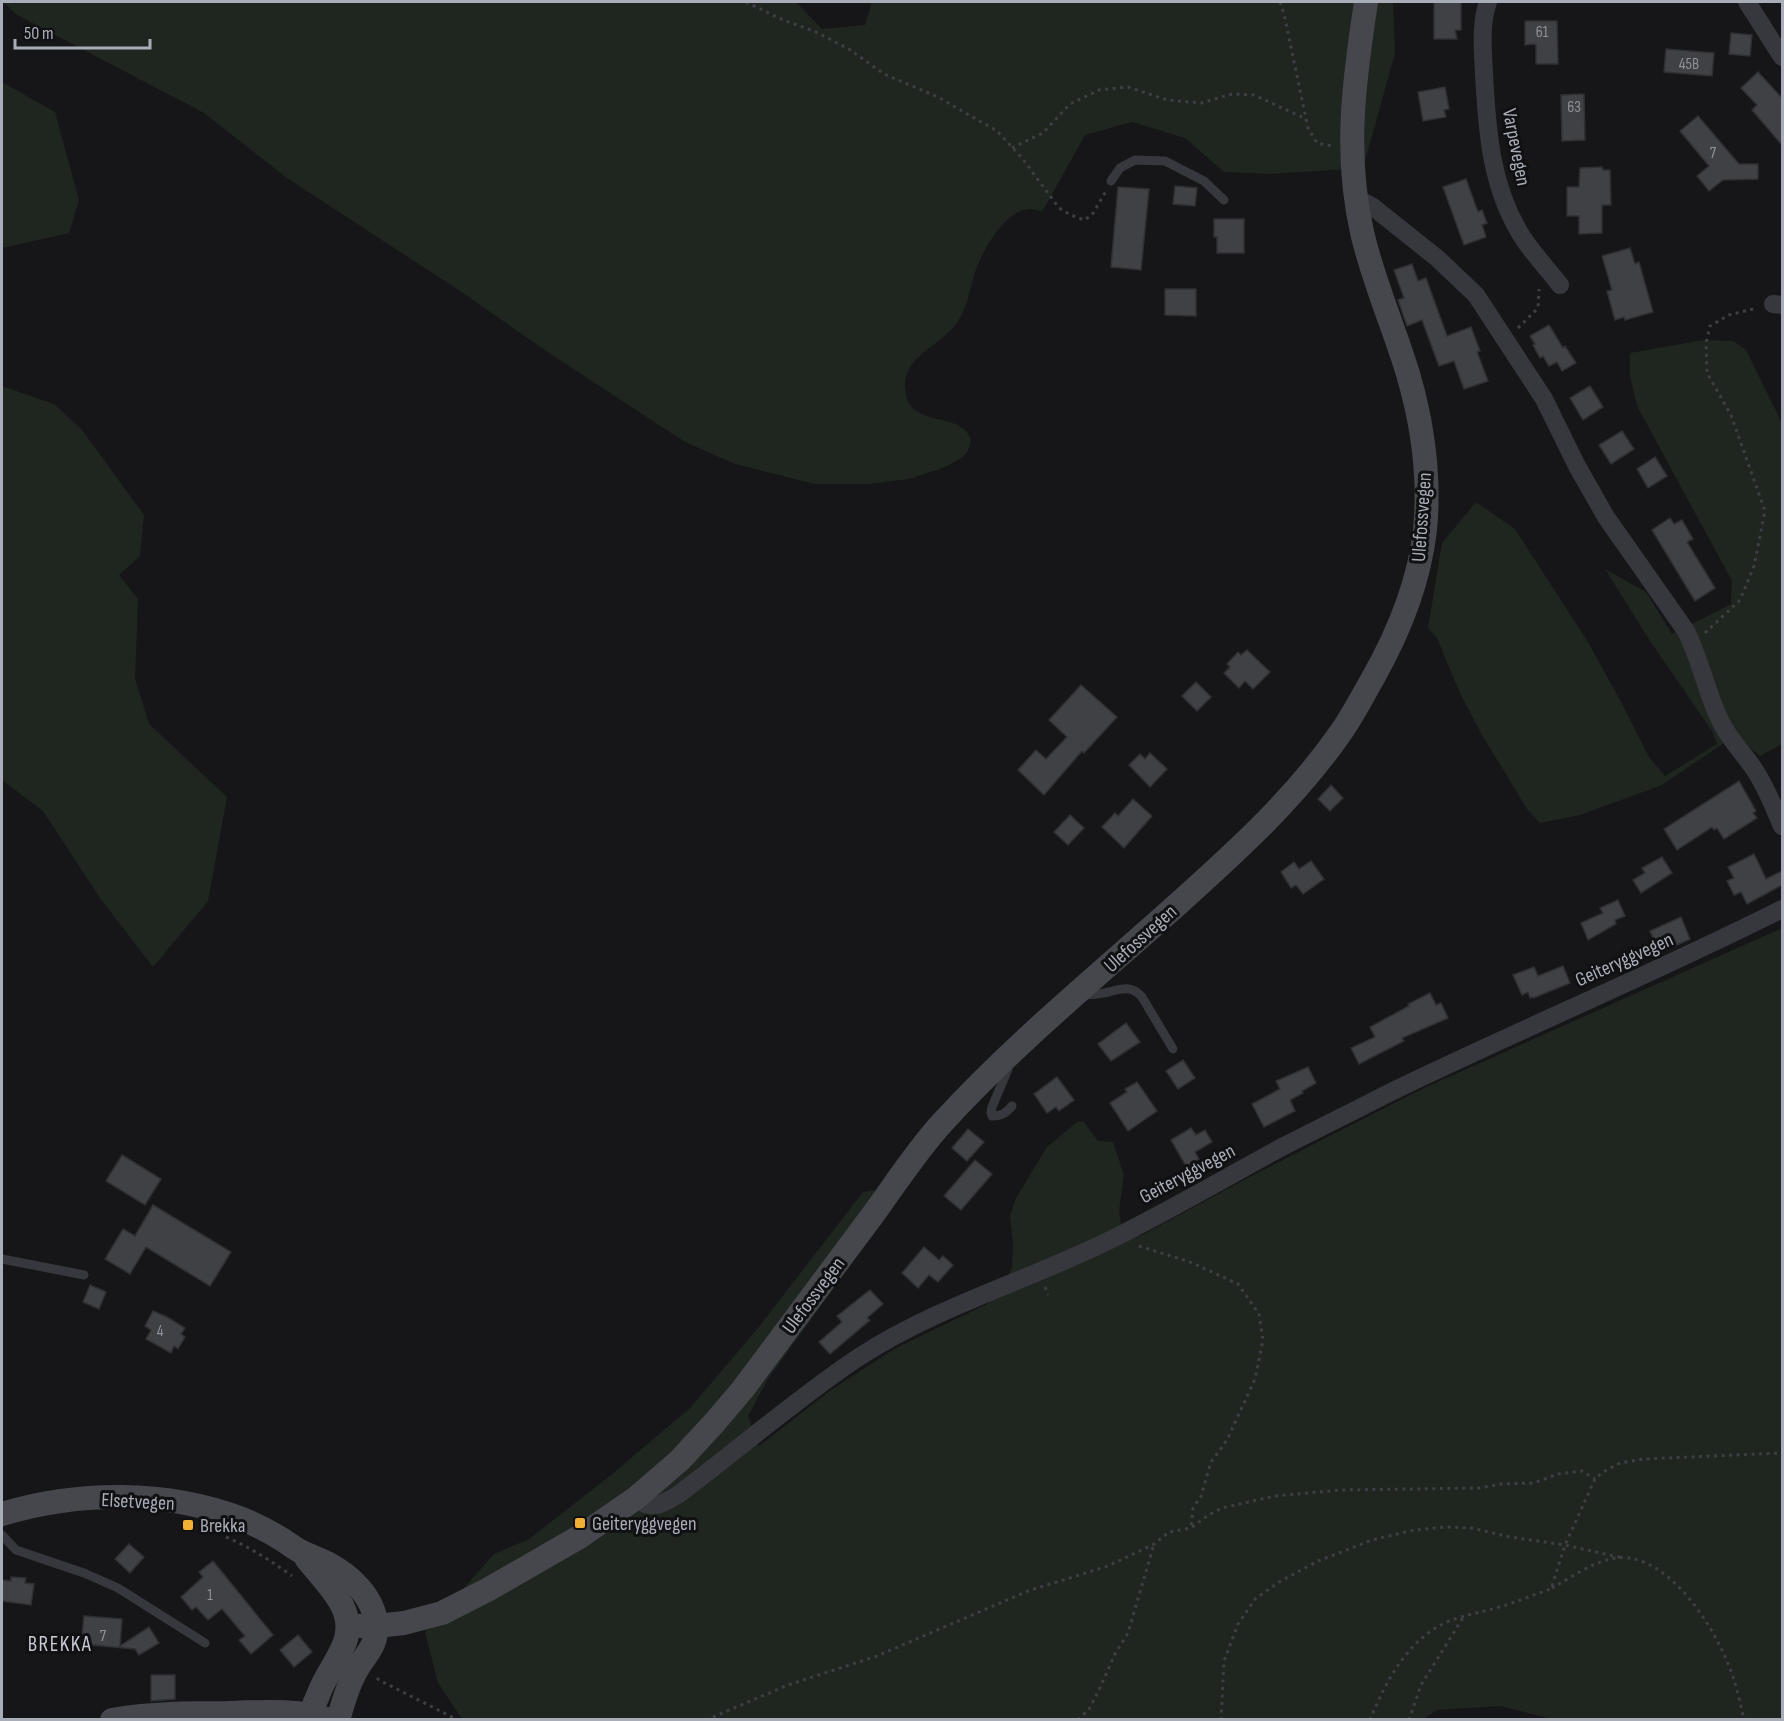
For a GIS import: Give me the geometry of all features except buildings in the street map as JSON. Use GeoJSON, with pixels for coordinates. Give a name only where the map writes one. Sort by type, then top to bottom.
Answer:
{"type":"FeatureCollection","features":[{"type":"Feature","properties":{"kind":"street","name":"Ulefossvegen"},"geometry":{"type":"LineString","coordinates":[[348,1626],[376,1626],[421,1620],[442,1613],[480,1594],[580,1536],[636,1498],[680,1460],[750,1380],[939,1126],[1005,1059],[1243,846],[1294,791],[1342,732],[1383,660],[1407,608],[1420,561],[1425,532],[1426,502],[1422,433],[1412,390],[1363,237],[1355,201],[1351,112],[1366,2]]}},
{"type":"Feature","properties":{"kind":"street","name":"Varpevegen"},"geometry":{"type":"LineString","coordinates":[[1488,2],[1482,42],[1486,110],[1496,176],[1502,196],[1522,237],[1560,285]]}},
{"type":"Feature","properties":{"kind":"street"},"geometry":{"type":"LineString","coordinates":[[1747,2],[1782,57]]}},
{"type":"Feature","properties":{"kind":"street"},"geometry":{"type":"LineString","coordinates":[[1355,201],[1373,207],[1437,258],[1476,295],[1544,399],[1577,466],[1601,508],[1673,611],[1693,644],[1719,719],[1728,735],[1755,770],[1782,826]]}},
{"type":"Feature","properties":{"kind":"street","name":"Geiteryggvegen"},"geometry":{"type":"LineString","coordinates":[[636,1498],[644,1505],[664,1504],[793,1405],[860,1357],[904,1331],[944,1311],[1114,1238],[1286,1145],[1395,1090],[1658,969],[1782,909]]}},
{"type":"Feature","properties":{"kind":"street","name":"Elsetvegen"},"geometry":{"type":"LineString","coordinates":[[2,1514],[40,1504],[100,1497],[189,1504],[241,1519],[261,1527],[301,1552],[328,1563],[367,1596],[376,1626]]}},
{"type":"Feature","properties":{"kind":"street","name":"Elsetvegen"},"geometry":{"type":"LineString","coordinates":[[301,1552],[339,1598],[346,1612],[348,1626]]}},
{"type":"Feature","properties":{"kind":"street"},"geometry":{"type":"LineString","coordinates":[[112,1719],[196,1713],[278,1712],[317,1718],[321,1689],[344,1645],[348,1626]]}},
{"type":"Feature","properties":{"kind":"street"},"geometry":{"type":"LineString","coordinates":[[338,1719],[355,1672],[371,1650],[375,1640],[376,1626]]}},
{"type":"Feature","properties":{"kind":"lane"},"geometry":{"type":"LineString","coordinates":[[1111,182],[1120,168],[1135,160],[1165,161],[1204,181],[1224,200]]}},
{"type":"Feature","properties":{"kind":"lane"},"geometry":{"type":"LineString","coordinates":[[1077,994],[1098,994],[1121,988],[1135,990],[1142,997],[1173,1049]]}},
{"type":"Feature","properties":{"kind":"lane"},"geometry":{"type":"LineString","coordinates":[[1005,1059],[1008,1069],[991,1113],[993,1116],[999,1116],[1006,1113],[1012,1106]]}},
{"type":"Feature","properties":{"kind":"lane"},"geometry":{"type":"LineString","coordinates":[[2,1259],[84,1275]]}},
{"type":"Feature","properties":{"kind":"lane"},"geometry":{"type":"LineString","coordinates":[[2,1535],[16,1550],[84,1573],[118,1588],[205,1643]]}},
{"type":"Feature","properties":{"kind":"path"},"geometry":{"type":"LineString","coordinates":[[746,2],[781,19],[816,32],[849,50],[884,74],[938,97],[997,131],[1059,208],[1071,215],[1084,220],[1092,215],[1111,182]]}},
{"type":"Feature","properties":{"kind":"path"},"geometry":{"type":"LineString","coordinates":[[1280,2],[1308,128],[1317,143],[1323,146],[1352,148]]}},
{"type":"Feature","properties":{"kind":"path"},"geometry":{"type":"LineString","coordinates":[[1012,148],[1042,133],[1070,104],[1099,90],[1128,87],[1167,100],[1202,103],[1232,94],[1254,95],[1306,119]]}},
{"type":"Feature","properties":{"kind":"path"},"geometry":{"type":"LineString","coordinates":[[1506,340],[1538,308],[1539,288]]}},
{"type":"Feature","properties":{"kind":"path"},"geometry":{"type":"LineString","coordinates":[[1693,644],[1740,600],[1754,566],[1765,511],[1731,415],[1707,373],[1706,343],[1710,326],[1729,315],[1778,305]]}},
{"type":"Feature","properties":{"kind":"path"},"geometry":{"type":"LineString","coordinates":[[1114,1238],[1190,1262],[1238,1284],[1259,1314],[1263,1340],[1255,1379],[1227,1440],[1211,1462],[1201,1496],[1192,1509],[1191,1528]]}},
{"type":"Feature","properties":{"kind":"path"},"geometry":{"type":"LineString","coordinates":[[1551,1588],[1565,1545],[1595,1479],[1603,1472],[1620,1463],[1644,1459],[1782,1453]]}},
{"type":"Feature","properties":{"kind":"path"},"geometry":{"type":"LineString","coordinates":[[706,1719],[788,1685],[877,1656],[1028,1592],[1108,1566],[1154,1544],[1170,1532],[1191,1528],[1222,1508],[1275,1496],[1341,1490],[1480,1488],[1501,1484],[1534,1483],[1558,1474],[1582,1471],[1595,1479]]}},
{"type":"Feature","properties":{"kind":"path"},"geometry":{"type":"LineString","coordinates":[[1221,1719],[1224,1661],[1238,1624],[1255,1599],[1279,1582],[1318,1561],[1372,1540],[1414,1530],[1447,1527],[1472,1528],[1510,1537],[1565,1545],[1644,1562],[1657,1569],[1676,1583],[1716,1637],[1731,1668],[1744,1719]]}},
{"type":"Feature","properties":{"kind":"path"},"geometry":{"type":"LineString","coordinates":[[224,1537],[248,1548],[297,1579]]}},
{"type":"Feature","properties":{"kind":"path"},"geometry":{"type":"LineString","coordinates":[[1078,1719],[1089,1709],[1114,1654],[1128,1633],[1154,1544]]}},
{"type":"Feature","properties":{"kind":"path"},"geometry":{"type":"LineString","coordinates":[[1370,1719],[1380,1695],[1410,1651],[1438,1627],[1465,1615],[1501,1607],[1551,1588],[1610,1559],[1623,1558]]}},
{"type":"Feature","properties":{"kind":"path"},"geometry":{"type":"LineString","coordinates":[[1409,1719],[1421,1685],[1465,1615]]}},
{"type":"Feature","properties":{"kind":"path"},"geometry":{"type":"LineString","coordinates":[[373,1670],[378,1680],[458,1719]]}},
{"type":"Feature","properties":{"kind":"shaded area"},"geometry":{"type":"Polygon","coordinates":[[[3,2],[796,2],[822,29],[865,25],[872,2],[1393,2],[1395,53],[1363,168],[1270,174],[1224,172],[1185,138],[1132,122],[1085,135],[1042,212],[1032,209],[1022,210],[1013,215],[996,232],[976,268],[959,321],[919,356],[907,373],[906,395],[910,404],[923,415],[950,422],[966,431],[971,439],[968,451],[963,457],[945,467],[909,479],[868,484],[814,484],[735,464],[685,442],[287,178],[204,113],[17,15],[3,2]]]}},
{"type":"Feature","properties":{"kind":"shaded area"},"geometry":{"type":"Polygon","coordinates":[[[2,82],[55,112],[79,200],[69,233],[2,248],[2,82]]]}},
{"type":"Feature","properties":{"kind":"shaded area"},"geometry":{"type":"Polygon","coordinates":[[[1703,340],[1734,341],[1746,350],[1782,423],[1782,744],[1760,756],[1734,736],[1662,785],[1580,815],[1540,823],[1527,809],[1482,735],[1459,691],[1437,638],[1428,628],[1442,543],[1476,502],[1515,529],[1588,642],[1649,757],[1665,776],[1717,744],[1712,731],[1650,641],[1605,569],[1646,592],[1672,634],[1731,604],[1732,581],[1637,406],[1630,376],[1630,353],[1703,340]]]}},
{"type":"Feature","properties":{"kind":"shaded area"},"geometry":{"type":"Polygon","coordinates":[[[2,386],[54,404],[82,430],[144,515],[140,556],[119,575],[138,599],[135,678],[149,724],[227,797],[208,901],[153,967],[100,898],[43,811],[2,780],[2,386]]]}},
{"type":"Feature","properties":{"kind":"shaded area"},"geometry":{"type":"Polygon","coordinates":[[[1782,928],[1782,1719],[1556,1720],[1500,1706],[1437,1710],[1422,1720],[462,1719],[438,1683],[425,1632],[494,1554],[529,1539],[611,1475],[690,1408],[758,1328],[863,1192],[908,1185],[768,1379],[748,1416],[759,1446],[831,1390],[896,1348],[987,1304],[1003,1289],[1012,1267],[1013,1243],[1010,1216],[1016,1198],[1047,1147],[1077,1122],[1083,1121],[1098,1141],[1113,1142],[1124,1175],[1119,1211],[1121,1225],[1130,1236],[1142,1235],[1424,1088],[1782,928]]]}},
{"type":"Feature","properties":{"kind":"place","name":"Geiteryggvegen"},"geometry":{"type":"Point","coordinates":[580,1523]}},
{"type":"Feature","properties":{"kind":"place","name":"Brekka"},"geometry":{"type":"Point","coordinates":[188,1525]}},
{"type":"Feature","properties":{"kind":"district","name":"BREKKA"},"geometry":{"type":"Point","coordinates":[60,1644]}}]}
